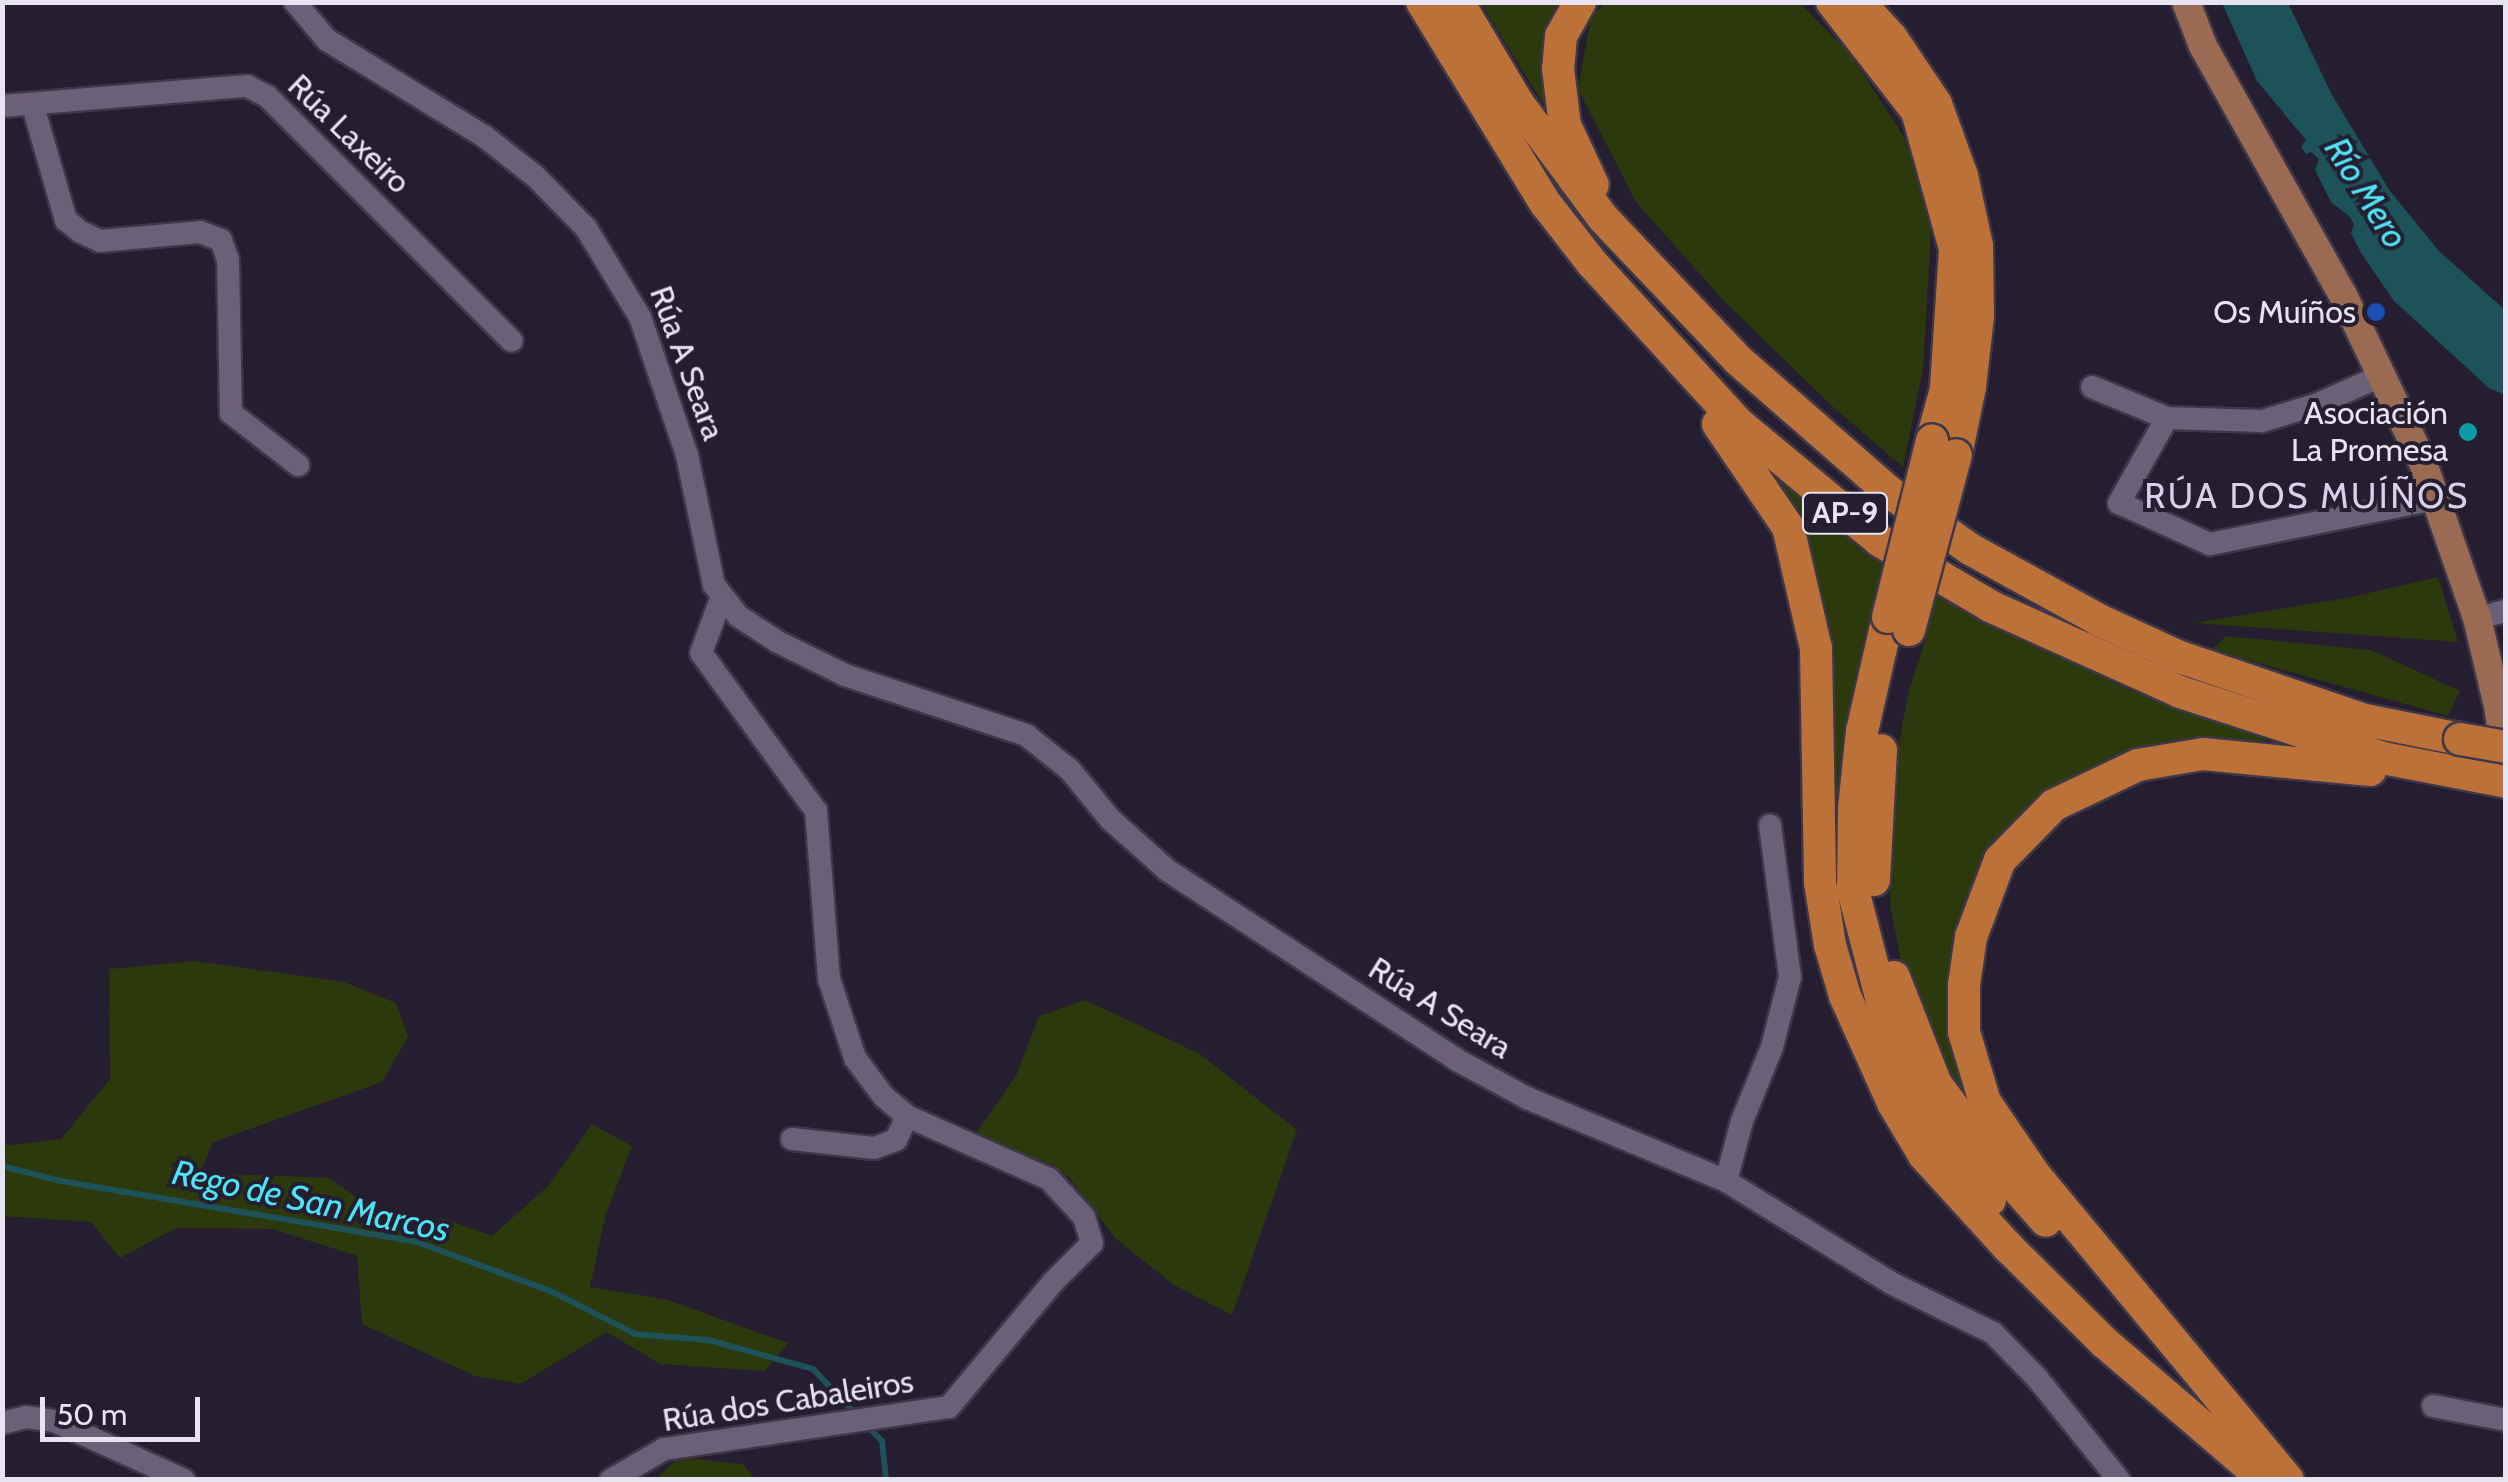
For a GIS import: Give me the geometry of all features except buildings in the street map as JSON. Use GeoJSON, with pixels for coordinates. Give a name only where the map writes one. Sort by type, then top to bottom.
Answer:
{"type":"FeatureCollection","features":[{"type":"Feature","properties":{"kind":"highway","name":"AP-9"},"geometry":{"type":"LineString","coordinates":[[1422,2],[1546,204],[1654,334],[1738,424],[1880,541],[1992,607],[2180,692],[2384,758],[2506,782]]}},
{"type":"Feature","properties":{"kind":"highway","name":"AP-9"},"geometry":{"type":"LineString","coordinates":[[1458,2],[1518,103],[1604,218],[1738,360],[1888,491],[1970,549],[2099,620],[2180,657],[2366,720],[2506,746]]}},
{"type":"Feature","properties":{"kind":"highway"},"geometry":{"type":"LineString","coordinates":[[1580,2],[1561,36],[1564,125],[1588,168],[1604,218]]}},
{"type":"Feature","properties":{"kind":"highway"},"geometry":{"type":"LineString","coordinates":[[1832,2],[1917,111],[1954,249],[1944,447]]}},
{"type":"Feature","properties":{"kind":"highway"},"geometry":{"type":"LineString","coordinates":[[1859,2],[1891,37],[1936,104],[1962,176],[1977,246],[1978,316],[1970,386],[1944,447],[1898,623],[1862,732],[1854,808],[1853,890],[1900,1070],[1994,1206],[2266,1480]]}},
{"type":"Feature","properties":{"kind":"highway"},"geometry":{"type":"LineString","coordinates":[[1654,334],[1788,527],[1816,648],[1820,882],[1830,946],[1844,996],[1892,1103],[1924,1154],[2010,1248],[2104,1342],[2266,1480]]}},
{"type":"Feature","properties":{"kind":"highway"},"geometry":{"type":"LineString","coordinates":[[1898,623],[1881,741],[1874,884],[1882,940],[1902,1002],[1936,1084],[1998,1167],[2079,1257],[2207,1385]]}},
{"type":"Feature","properties":{"kind":"highway"},"geometry":{"type":"LineString","coordinates":[[2288,1480],[2037,1178],[1985,1102],[1964,1032],[1964,985],[1971,937],[2000,860],[2054,805],[2138,765],[2203,754],[2382,771],[2454,772]]}},
{"type":"Feature","properties":{"kind":"main road"},"geometry":{"type":"LineString","coordinates":[[2188,11],[2383,375],[2436,499],[2477,618],[2497,656],[2506,760]]}},
{"type":"Feature","properties":{"kind":"street","name":"Rúa A Seara"},"geometry":{"type":"LineString","coordinates":[[295,2],[327,40],[446,111],[535,176],[586,228],[607,256],[640,317],[672,405],[692,472],[714,585],[721,599],[778,642],[845,675],[1026,735],[1070,770],[1110,819],[1168,870],[1456,1060],[1527,1098],[1726,1181],[1891,1283],[1993,1332],[2037,1378],[2120,1480]]}},
{"type":"Feature","properties":{"kind":"street","name":"Rúa Laxeiro"},"geometry":{"type":"LineString","coordinates":[[2,106],[247,86],[267,96],[512,341]]}},
{"type":"Feature","properties":{"kind":"street"},"geometry":{"type":"LineString","coordinates":[[33,106],[66,220],[81,232],[100,241],[200,232],[221,240],[228,260],[231,414],[298,465]]}},
{"type":"Feature","properties":{"kind":"street"},"geometry":{"type":"LineString","coordinates":[[2092,387],[2167,418],[2262,421],[2318,404],[2383,375]]}},
{"type":"Feature","properties":{"kind":"street"},"geometry":{"type":"LineString","coordinates":[[2167,418],[2119,503],[2210,544],[2436,499]]}},
{"type":"Feature","properties":{"kind":"street"},"geometry":{"type":"LineString","coordinates":[[721,599],[701,653],[816,810],[829,979],[855,1058],[884,1097],[907,1116],[896,1140],[874,1148],[792,1138]]}},
{"type":"Feature","properties":{"kind":"street"},"geometry":{"type":"LineString","coordinates":[[2477,618],[2506,611]]}},
{"type":"Feature","properties":{"kind":"street"},"geometry":{"type":"LineString","coordinates":[[1726,1181],[1742,1121],[1772,1047],[1790,977],[1770,825]]}},
{"type":"Feature","properties":{"kind":"street","name":"Rúa dos Cabaleiros"},"geometry":{"type":"LineString","coordinates":[[611,1480],[664,1449],[949,1407],[1053,1282],[1092,1243],[1084,1216],[1050,1179],[907,1116]]}},
{"type":"Feature","properties":{"kind":"street"},"geometry":{"type":"LineString","coordinates":[[2433,1406],[2506,1420]]}},
{"type":"Feature","properties":{"kind":"street"},"geometry":{"type":"LineString","coordinates":[[2,1424],[26,1417],[54,1421],[184,1480]]}},
{"type":"Feature","properties":{"kind":"shaded area"},"geometry":{"type":"Polygon","coordinates":[[[1481,3],[1567,3],[1553,119],[1514,57],[1481,3]]]}},
{"type":"Feature","properties":{"kind":"shaded area"},"geometry":{"type":"Polygon","coordinates":[[[1606,3],[1800,3],[1850,54],[1905,138],[1931,227],[1923,370],[1903,467],[1832,406],[1725,302],[1636,202],[1578,89],[1591,16],[1606,3]]]}},
{"type":"Feature","properties":{"kind":"shaded area"},"geometry":{"type":"Polygon","coordinates":[[[1759,456],[2030,642],[2129,690],[2270,741],[2179,742],[1990,860],[1967,1095],[1959,1092],[1944,1068],[1902,967],[1890,904],[1893,775],[1909,690],[1926,638],[1878,607],[1839,881],[1855,978],[1839,931],[1828,783],[1759,456]]]}},
{"type":"Feature","properties":{"kind":"shaded area"},"geometry":{"type":"Polygon","coordinates":[[[2438,577],[2458,642],[2194,623],[2347,598],[2438,577]]]}},
{"type":"Feature","properties":{"kind":"shaded area"},"geometry":{"type":"Polygon","coordinates":[[[2226,636],[2371,650],[2460,691],[2448,716],[2212,650],[2226,636]]]}},
{"type":"Feature","properties":{"kind":"shaded area"},"geometry":{"type":"Polygon","coordinates":[[[195,961],[344,982],[396,1003],[408,1037],[382,1082],[213,1142],[200,1173],[329,1178],[418,1240],[442,1218],[492,1236],[549,1185],[592,1124],[632,1146],[606,1214],[590,1287],[665,1299],[788,1343],[765,1371],[660,1364],[607,1332],[520,1384],[475,1376],[362,1324],[357,1256],[273,1229],[176,1228],[120,1258],[91,1222],[3,1216],[3,1142],[9,1145],[61,1139],[110,1079],[109,969],[195,961]]]}},
{"type":"Feature","properties":{"kind":"shaded area"},"geometry":{"type":"Polygon","coordinates":[[[1085,1000],[1200,1054],[1297,1130],[1232,1315],[1174,1285],[1115,1238],[1068,1176],[977,1132],[1016,1076],[1039,1016],[1085,1000]]]}},
{"type":"Feature","properties":{"kind":"shaded area"},"geometry":{"type":"Polygon","coordinates":[[[679,1457],[743,1464],[755,1479],[655,1480],[679,1457]]]}},
{"type":"Feature","properties":{"kind":"water","name":"Río Mero"},"geometry":{"type":"Polygon","coordinates":[[[2222,3],[2288,3],[2332,95],[2390,191],[2439,251],[2505,310],[2505,395],[2489,388],[2394,301],[2361,253],[2351,233],[2354,224],[2349,216],[2331,202],[2315,170],[2319,159],[2311,152],[2306,154],[2301,147],[2306,140],[2257,81],[2222,3]]]}},
{"type":"Feature","properties":{"kind":"waterway","name":"Rego de San Marcos"},"geometry":{"type":"LineString","coordinates":[[2,1166],[61,1181],[417,1242],[553,1292],[635,1334],[708,1340],[813,1369],[856,1415]]}},
{"type":"Feature","properties":{"kind":"waterway","name":"Rego de San Marcos"},"geometry":{"type":"LineString","coordinates":[[865,1424],[882,1441],[886,1480]]}},
{"type":"Feature","properties":{"kind":"place","name":"Os Muíños"},"geometry":{"type":"Point","coordinates":[2376,312]}},
{"type":"Feature","properties":{"kind":"place","name":"Asociación La Promesa"},"geometry":{"type":"Point","coordinates":[2468,432]}},
{"type":"Feature","properties":{"kind":"district","name":"RÚA DOS MUÍÑOS"},"geometry":{"type":"Point","coordinates":[2307,496]}}]}
